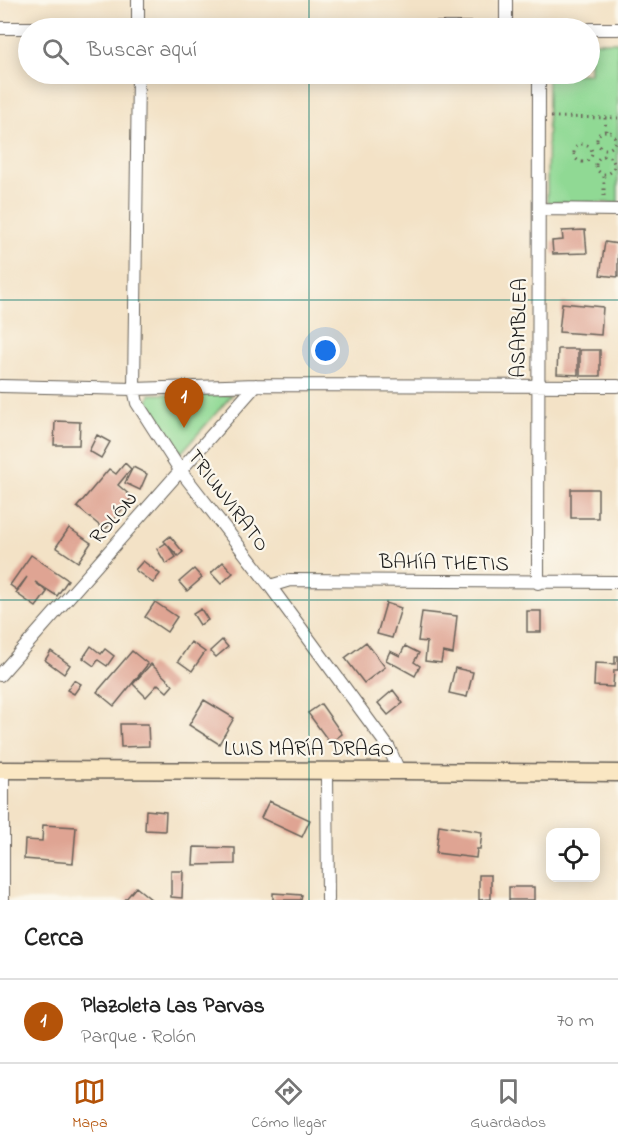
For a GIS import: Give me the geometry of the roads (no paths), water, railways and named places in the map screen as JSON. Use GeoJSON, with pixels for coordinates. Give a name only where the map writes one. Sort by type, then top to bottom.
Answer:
{"type":"FeatureCollection","features":[{"type":"Feature","properties":{"kind":"main road","name":"LUIS MARÍA DRAGO"},"geometry":{"type":"LineString","coordinates":[[2,770],[618,773]]}},
{"type":"Feature","properties":{"kind":"street"},"geometry":{"type":"LineString","coordinates":[[138,0],[138,18]]}},
{"type":"Feature","properties":{"kind":"street"},"geometry":{"type":"LineString","coordinates":[[506,0],[506,18]]}},
{"type":"Feature","properties":{"kind":"street"},"geometry":{"type":"LineString","coordinates":[[0,28],[18,28]]}},
{"type":"Feature","properties":{"kind":"street"},"geometry":{"type":"LineString","coordinates":[[600,29],[618,29]]}},
{"type":"Feature","properties":{"kind":"street","name":"TRIUNVIRATO"},"geometry":{"type":"LineString","coordinates":[[138,84],[134,389],[137,403],[180,470],[270,586],[389,748],[399,771]]}},
{"type":"Feature","properties":{"kind":"street","name":"ASAMBLEA"},"geometry":{"type":"LineString","coordinates":[[538,583],[539,84]]}},
{"type":"Feature","properties":{"kind":"street"},"geometry":{"type":"LineString","coordinates":[[539,209],[618,210]]}},
{"type":"Feature","properties":{"kind":"street"},"geometry":{"type":"LineString","coordinates":[[0,386],[134,389],[256,385],[618,386]]}},
{"type":"Feature","properties":{"kind":"street","name":"ROLÓN"},"geometry":{"type":"LineString","coordinates":[[0,675],[256,385]]}},
{"type":"Feature","properties":{"kind":"street","name":"BAHÍA THETIS"},"geometry":{"type":"LineString","coordinates":[[270,586],[290,580],[618,582]]}},
{"type":"Feature","properties":{"kind":"street"},"geometry":{"type":"LineString","coordinates":[[2,770],[3,900]]}},
{"type":"Feature","properties":{"kind":"street"},"geometry":{"type":"LineString","coordinates":[[327,771],[328,900]]}},
{"type":"Feature","properties":{"kind":"place","name":"Plazoleta Las Parvas"},"geometry":{"type":"Point","coordinates":[184,428]}}]}
